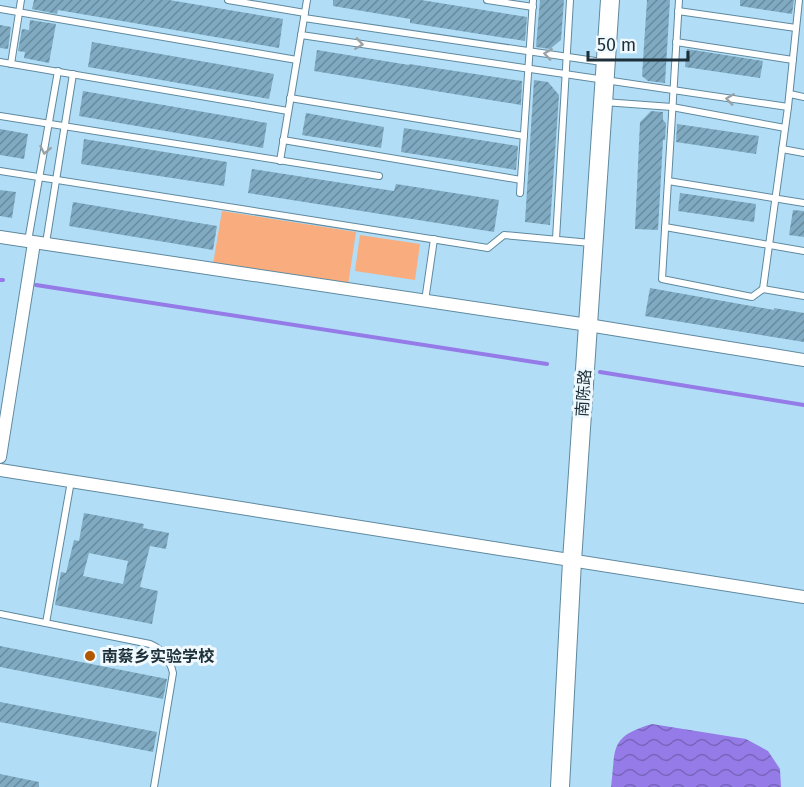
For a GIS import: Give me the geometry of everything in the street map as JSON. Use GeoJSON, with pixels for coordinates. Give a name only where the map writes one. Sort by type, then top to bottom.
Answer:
{"type":"FeatureCollection","features":[{"type":"Feature","properties":{"kind":"street","name":"南陈路"},"geometry":{"type":"LineString","coordinates":[[560,787],[572,561],[610,0]]}},
{"type":"Feature","properties":{"kind":"street"},"geometry":{"type":"LineString","coordinates":[[0,237],[588,325],[804,360]]}},
{"type":"Feature","properties":{"kind":"street"},"geometry":{"type":"LineString","coordinates":[[0,457],[36,243]]}},
{"type":"Feature","properties":{"kind":"street"},"geometry":{"type":"LineString","coordinates":[[0,470],[804,597]]}},
{"type":"Feature","properties":{"kind":"lane"},"geometry":{"type":"LineString","coordinates":[[11,63],[21,0]]}},
{"type":"Feature","properties":{"kind":"lane"},"geometry":{"type":"LineString","coordinates":[[228,0],[304,15],[567,57],[605,71],[673,90],[788,107]]}},
{"type":"Feature","properties":{"kind":"lane"},"geometry":{"type":"LineString","coordinates":[[280,161],[307,0]]}},
{"type":"Feature","properties":{"kind":"lane"},"geometry":{"type":"LineString","coordinates":[[487,0],[533,4],[520,193]]}},
{"type":"Feature","properties":{"kind":"lane"},"geometry":{"type":"LineString","coordinates":[[556,239],[570,0]]}},
{"type":"Feature","properties":{"kind":"lane"},"geometry":{"type":"LineString","coordinates":[[679,0],[662,279],[752,297],[763,289],[804,296]]}},
{"type":"Feature","properties":{"kind":"lane"},"geometry":{"type":"LineString","coordinates":[[763,289],[790,94],[799,0]]}},
{"type":"Feature","properties":{"kind":"lane"},"geometry":{"type":"LineString","coordinates":[[0,9],[297,60]]}},
{"type":"Feature","properties":{"kind":"lane"},"geometry":{"type":"LineString","coordinates":[[678,11],[796,28]]}},
{"type":"Feature","properties":{"kind":"lane"},"geometry":{"type":"LineString","coordinates":[[301,36],[566,73],[605,71]]}},
{"type":"Feature","properties":{"kind":"lane"},"geometry":{"type":"LineString","coordinates":[[795,38],[804,40]]}},
{"type":"Feature","properties":{"kind":"lane"},"geometry":{"type":"LineString","coordinates":[[676,42],[793,60]]}},
{"type":"Feature","properties":{"kind":"lane"},"geometry":{"type":"LineString","coordinates":[[0,62],[288,111]]}},
{"type":"Feature","properties":{"kind":"lane"},"geometry":{"type":"LineString","coordinates":[[36,243],[40,177],[58,71]]}},
{"type":"Feature","properties":{"kind":"lane"},"geometry":{"type":"LineString","coordinates":[[36,243],[56,180],[73,74]]}},
{"type":"Feature","properties":{"kind":"lane"},"geometry":{"type":"LineString","coordinates":[[790,94],[804,97]]}},
{"type":"Feature","properties":{"kind":"lane"},"geometry":{"type":"LineString","coordinates":[[290,98],[524,136]]}},
{"type":"Feature","properties":{"kind":"lane"},"geometry":{"type":"LineString","coordinates":[[603,102],[672,107],[785,128]]}},
{"type":"Feature","properties":{"kind":"lane"},"geometry":{"type":"LineString","coordinates":[[0,116],[378,176]]}},
{"type":"Feature","properties":{"kind":"lane"},"geometry":{"type":"LineString","coordinates":[[283,140],[521,180]]}},
{"type":"Feature","properties":{"kind":"lane"},"geometry":{"type":"LineString","coordinates":[[782,149],[804,153]]}},
{"type":"Feature","properties":{"kind":"lane"},"geometry":{"type":"LineString","coordinates":[[0,171],[488,248],[504,235],[594,243]]}},
{"type":"Feature","properties":{"kind":"lane"},"geometry":{"type":"LineString","coordinates":[[668,181],[804,203]]}},
{"type":"Feature","properties":{"kind":"lane"},"geometry":{"type":"LineString","coordinates":[[665,227],[804,251]]}},
{"type":"Feature","properties":{"kind":"lane"},"geometry":{"type":"LineString","coordinates":[[424,301],[434,239]]}},
{"type":"Feature","properties":{"kind":"lane"},"geometry":{"type":"LineString","coordinates":[[46,623],[71,481]]}},
{"type":"Feature","properties":{"kind":"lane"},"geometry":{"type":"LineString","coordinates":[[0,614],[150,644],[167,658],[172,673],[154,787]]}},
{"type":"Feature","properties":{"kind":"shaded area"},"geometry":{"type":"Polygon","coordinates":[[[222,211],[356,232],[348,285],[213,264],[222,211]]]}},
{"type":"Feature","properties":{"kind":"shaded area"},"geometry":{"type":"Polygon","coordinates":[[[360,235],[420,244],[415,280],[355,271],[360,235]]]}},
{"type":"Feature","properties":{"kind":"water"},"geometry":{"type":"Polygon","coordinates":[[[652,724],[746,739],[768,751],[780,769],[781,787],[611,787],[617,745],[628,734],[652,724]]]}},
{"type":"Feature","properties":{"kind":"building"},"geometry":{"type":"Polygon","coordinates":[[[34,0],[169,0],[283,19],[279,48],[58,10],[57,14],[32,9],[34,0]]]}},
{"type":"Feature","properties":{"kind":"building"},"geometry":{"type":"Polygon","coordinates":[[[333,0],[421,0],[527,17],[525,41],[410,23],[410,19],[333,6],[333,0]]]}},
{"type":"Feature","properties":{"kind":"building"},"geometry":{"type":"Polygon","coordinates":[[[540,0],[564,0],[561,40],[550,49],[536,47],[540,0]]]}},
{"type":"Feature","properties":{"kind":"building"},"geometry":{"type":"Polygon","coordinates":[[[647,0],[670,0],[665,83],[648,81],[642,76],[647,0]]]}},
{"type":"Feature","properties":{"kind":"building"},"geometry":{"type":"Polygon","coordinates":[[[740,0],[794,0],[792,14],[740,6],[740,0]]]}},
{"type":"Feature","properties":{"kind":"building"},"geometry":{"type":"Polygon","coordinates":[[[30,20],[56,24],[49,63],[24,58],[25,52],[18,51],[22,29],[29,30],[30,20]]]}},
{"type":"Feature","properties":{"kind":"building"},"geometry":{"type":"Polygon","coordinates":[[[0,25],[11,27],[8,49],[0,48],[0,25]]]}},
{"type":"Feature","properties":{"kind":"building"},"geometry":{"type":"Polygon","coordinates":[[[92,42],[274,74],[269,99],[88,67],[92,42]]]}},
{"type":"Feature","properties":{"kind":"building"},"geometry":{"type":"Polygon","coordinates":[[[687,49],[763,61],[760,78],[685,67],[687,49]]]}},
{"type":"Feature","properties":{"kind":"building"},"geometry":{"type":"Polygon","coordinates":[[[317,50],[522,81],[521,105],[314,71],[317,50]]]}},
{"type":"Feature","properties":{"kind":"building"},"geometry":{"type":"Polygon","coordinates":[[[534,80],[548,82],[559,95],[550,225],[525,222],[534,80]]]}},
{"type":"Feature","properties":{"kind":"building"},"geometry":{"type":"Polygon","coordinates":[[[83,91],[267,123],[263,148],[79,116],[83,91]]]}},
{"type":"Feature","properties":{"kind":"building"},"geometry":{"type":"Polygon","coordinates":[[[651,111],[663,112],[663,120],[666,123],[658,230],[635,229],[640,122],[651,111]]]}},
{"type":"Feature","properties":{"kind":"building"},"geometry":{"type":"Polygon","coordinates":[[[306,113],[384,127],[381,148],[302,135],[306,113]]]}},
{"type":"Feature","properties":{"kind":"building"},"geometry":{"type":"Polygon","coordinates":[[[677,124],[759,136],[756,154],[676,142],[677,124]]]}},
{"type":"Feature","properties":{"kind":"building"},"geometry":{"type":"Polygon","coordinates":[[[404,128],[518,146],[516,170],[401,152],[404,128]]]}},
{"type":"Feature","properties":{"kind":"building"},"geometry":{"type":"Polygon","coordinates":[[[0,129],[28,134],[24,159],[0,155],[0,129]]]}},
{"type":"Feature","properties":{"kind":"building"},"geometry":{"type":"Polygon","coordinates":[[[84,139],[227,162],[224,186],[81,164],[84,139]]]}},
{"type":"Feature","properties":{"kind":"building"},"geometry":{"type":"Polygon","coordinates":[[[252,169],[394,191],[396,184],[499,200],[494,232],[248,193],[252,169]]]}},
{"type":"Feature","properties":{"kind":"building"},"geometry":{"type":"Polygon","coordinates":[[[0,190],[16,192],[12,218],[0,216],[0,190]]]}},
{"type":"Feature","properties":{"kind":"building"},"geometry":{"type":"Polygon","coordinates":[[[680,193],[756,204],[754,222],[678,211],[680,193]]]}},
{"type":"Feature","properties":{"kind":"building"},"geometry":{"type":"Polygon","coordinates":[[[73,202],[217,226],[213,250],[69,226],[73,202]]]}},
{"type":"Feature","properties":{"kind":"building"},"geometry":{"type":"Polygon","coordinates":[[[793,210],[804,211],[804,237],[789,235],[793,210]]]}},
{"type":"Feature","properties":{"kind":"building"},"geometry":{"type":"Polygon","coordinates":[[[650,288],[774,310],[774,308],[804,313],[804,342],[645,316],[650,288]]]}},
{"type":"Feature","properties":{"kind":"building"},"geometry":{"type":"Polygon","coordinates":[[[84,513],[144,524],[143,528],[169,533],[166,549],[150,546],[140,587],[158,591],[152,624],[55,605],[61,572],[66,573],[74,540],[79,541],[84,513]],[[89,553],[83,576],[123,584],[128,561],[89,553]]]}},
{"type":"Feature","properties":{"kind":"building"},"geometry":{"type":"Polygon","coordinates":[[[0,646],[167,679],[163,699],[0,667],[0,646]]]}},
{"type":"Feature","properties":{"kind":"building"},"geometry":{"type":"Polygon","coordinates":[[[0,702],[157,732],[153,752],[0,722],[0,702]]]}},
{"type":"Feature","properties":{"kind":"building"},"geometry":{"type":"Polygon","coordinates":[[[0,774],[39,782],[39,787],[0,787],[0,774]]]}},
{"type":"Feature","properties":{"kind":"waterway"},"geometry":{"type":"LineString","coordinates":[[36,285],[547,364]]}},
{"type":"Feature","properties":{"kind":"waterway"},"geometry":{"type":"LineString","coordinates":[[600,372],[804,405]]}},
{"type":"Feature","properties":{"kind":"place","name":"南蔡乡实验学校"},"geometry":{"type":"Point","coordinates":[90,656]}}]}
